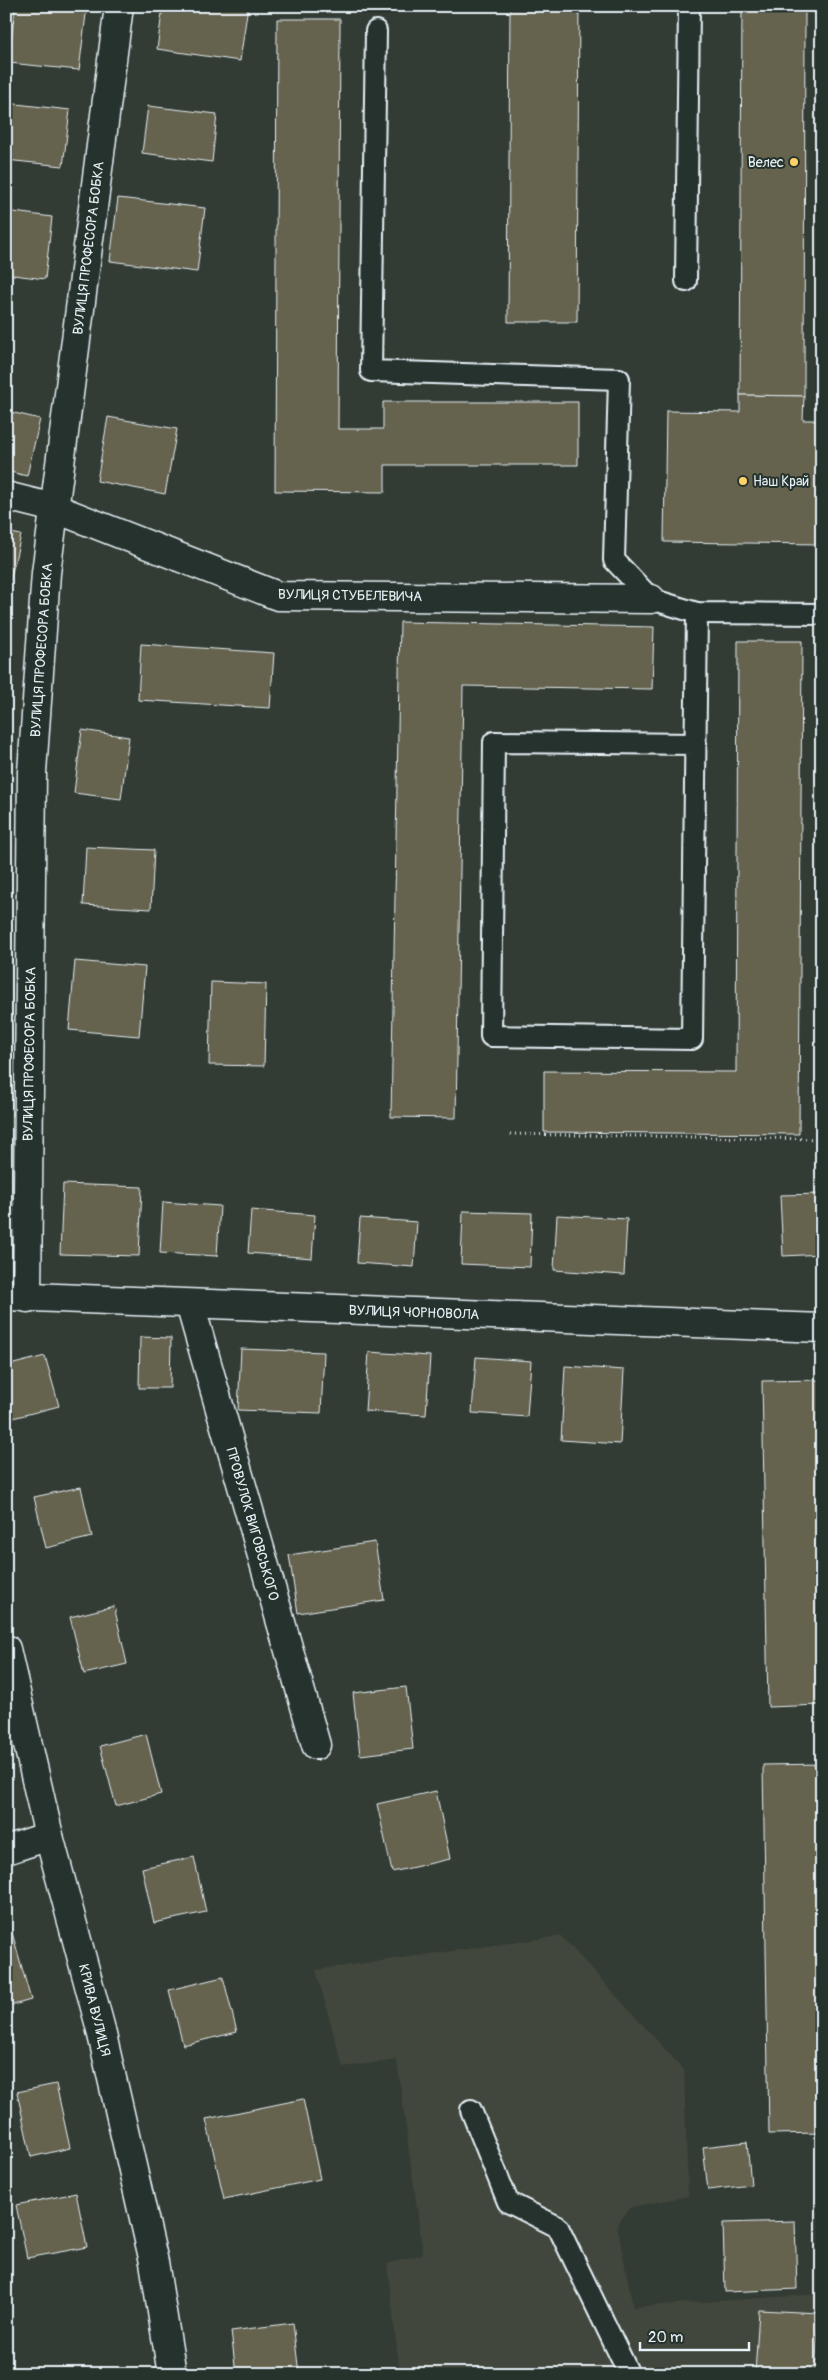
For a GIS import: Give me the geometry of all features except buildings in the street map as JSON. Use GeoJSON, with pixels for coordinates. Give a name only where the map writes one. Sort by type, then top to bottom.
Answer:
{"type":"FeatureCollection","features":[{"type":"Feature","properties":{"kind":"street","name":"ВУЛИЦЯ ПРОФЕСОРА БОБКА"},"geometry":{"type":"LineString","coordinates":[[16,1297],[32,772],[46,573],[118,6]]}},
{"type":"Feature","properties":{"kind":"street","name":"ВУЛИЦЯ СТУБЕЛЕВИЧА"},"geometry":{"type":"LineString","coordinates":[[6,496],[54,508],[278,596],[651,599]]}},
{"type":"Feature","properties":{"kind":"street","name":"ВУЛИЦЯ ЧОРНОВОЛА"},"geometry":{"type":"LineString","coordinates":[[16,1297],[822,1328]]}},
{"type":"Feature","properties":{"kind":"street","name":"ПРОВУЛОК ВИГОВСЬКОГО"},"geometry":{"type":"LineString","coordinates":[[190,1304],[316,1745]]}},
{"type":"Feature","properties":{"kind":"street","name":"КРИВА ВУЛИЦЯ"},"geometry":{"type":"LineString","coordinates":[[6,1649],[49,1836],[100,2026],[152,2253],[172,2374]]}},
{"type":"Feature","properties":{"kind":"street"},"geometry":{"type":"LineString","coordinates":[[6,1850],[49,1836]]}},
{"type":"Feature","properties":{"kind":"lane"},"geometry":{"type":"LineString","coordinates":[[686,281],[689,6]]}},
{"type":"Feature","properties":{"kind":"lane"},"geometry":{"type":"LineString","coordinates":[[376,32],[370,371],[619,379],[614,560],[651,599],[697,613],[822,614]]}},
{"type":"Feature","properties":{"kind":"lane"},"geometry":{"type":"LineString","coordinates":[[696,744],[494,742],[491,1036],[692,1038],[696,744],[697,613]]}},
{"type":"Feature","properties":{"kind":"lane"},"geometry":{"type":"LineString","coordinates":[[471,2110],[508,2202],[558,2227],[629,2374]]}},
{"type":"Feature","properties":{"kind":"path"},"geometry":{"type":"LineString","coordinates":[[510,1134],[822,1139]]}},
{"type":"Feature","properties":{"kind":"shaded area"},"geometry":{"type":"Polygon","coordinates":[[[561,1936],[684,2070],[688,2196],[631,2207],[617,2224],[633,2307],[822,2294],[822,2374],[400,2374],[387,2264],[423,2254],[397,2060],[343,2067],[316,1970],[561,1936]]]}},
{"type":"Feature","properties":{"kind":"place","name":"Велес"},"geometry":{"type":"Point","coordinates":[794,162]}},
{"type":"Feature","properties":{"kind":"place","name":"Наш Край"},"geometry":{"type":"Point","coordinates":[743,481]}}]}
